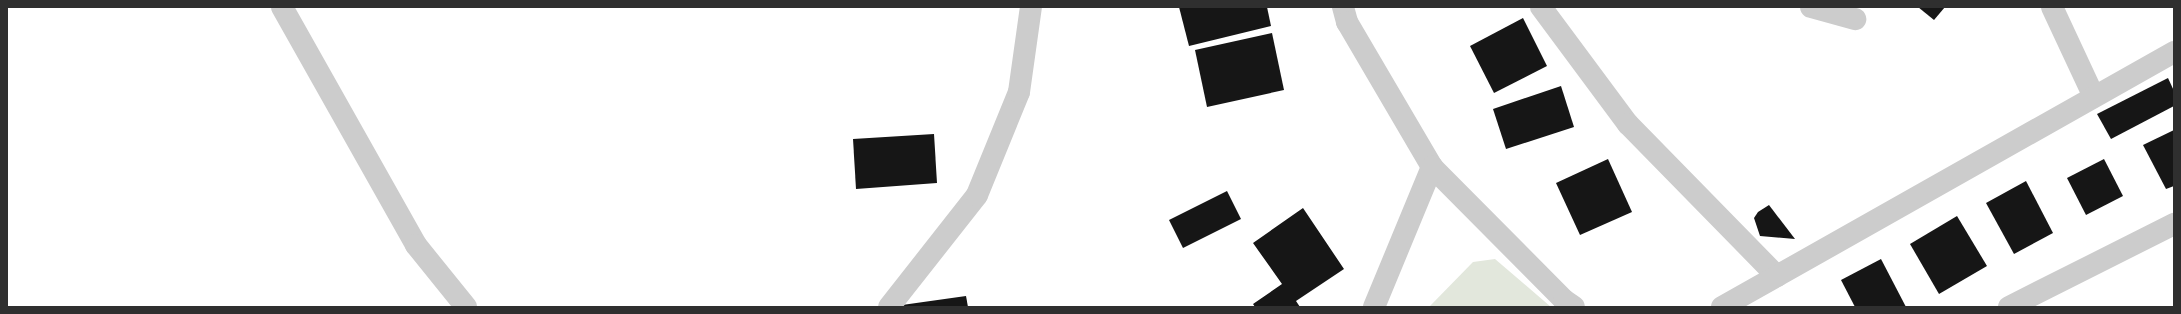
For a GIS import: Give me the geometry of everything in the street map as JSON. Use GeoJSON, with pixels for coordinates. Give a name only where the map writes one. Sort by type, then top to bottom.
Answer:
{"type":"FeatureCollection","features":[{"type":"Feature","properties":{"kind":"street"},"geometry":{"type":"LineString","coordinates":[[282,7],[416,245],[466,307]]}},
{"type":"Feature","properties":{"kind":"street"},"geometry":{"type":"LineString","coordinates":[[889,307],[977,195],[1019,92],[1031,7]]}},
{"type":"Feature","properties":{"kind":"street"},"geometry":{"type":"LineString","coordinates":[[1343,7],[1347,22],[1432,168],[1564,300],[1574,307]]}},
{"type":"Feature","properties":{"kind":"street"},"geometry":{"type":"LineString","coordinates":[[1540,7],[1628,124],[1777,276]]}},
{"type":"Feature","properties":{"kind":"street"},"geometry":{"type":"LineString","coordinates":[[1810,7],[1855,18]]}},
{"type":"Feature","properties":{"kind":"street"},"geometry":{"type":"LineString","coordinates":[[2052,7],[2094,97]]}},
{"type":"Feature","properties":{"kind":"street"},"geometry":{"type":"LineString","coordinates":[[1722,307],[2174,52]]}},
{"type":"Feature","properties":{"kind":"street"},"geometry":{"type":"LineString","coordinates":[[1374,307],[1432,168]]}},
{"type":"Feature","properties":{"kind":"street"},"geometry":{"type":"LineString","coordinates":[[2008,307],[2174,224]]}},
{"type":"Feature","properties":{"kind":"shaded area"},"geometry":{"type":"Polygon","coordinates":[[[1495,259],[1551,307],[1429,307],[1473,262],[1495,259]]]}},
{"type":"Feature","properties":{"kind":"building"},"geometry":{"type":"Polygon","coordinates":[[[1179,7],[1267,7],[1271,26],[1189,46],[1179,7]]]}},
{"type":"Feature","properties":{"kind":"building"},"geometry":{"type":"Polygon","coordinates":[[[1918,7],[1945,7],[1934,20],[1918,7]]]}},
{"type":"Feature","properties":{"kind":"building"},"geometry":{"type":"Polygon","coordinates":[[[1523,18],[1547,66],[1494,93],[1470,46],[1523,18]]]}},
{"type":"Feature","properties":{"kind":"building"},"geometry":{"type":"Polygon","coordinates":[[[1272,33],[1284,90],[1207,107],[1195,50],[1272,33]]]}},
{"type":"Feature","properties":{"kind":"building"},"geometry":{"type":"Polygon","coordinates":[[[2168,78],[2174,91],[2174,106],[2111,139],[2097,114],[2168,78]]]}},
{"type":"Feature","properties":{"kind":"building"},"geometry":{"type":"Polygon","coordinates":[[[1561,86],[1574,127],[1506,149],[1493,109],[1561,86]]]}},
{"type":"Feature","properties":{"kind":"building"},"geometry":{"type":"Polygon","coordinates":[[[2174,130],[2174,186],[2166,189],[2143,145],[2174,130]]]}},
{"type":"Feature","properties":{"kind":"building"},"geometry":{"type":"Polygon","coordinates":[[[934,134],[937,183],[856,189],[853,139],[934,134]]]}},
{"type":"Feature","properties":{"kind":"building"},"geometry":{"type":"Polygon","coordinates":[[[1608,159],[1632,212],[1580,235],[1556,183],[1608,159]]]}},
{"type":"Feature","properties":{"kind":"building"},"geometry":{"type":"Polygon","coordinates":[[[2104,159],[2123,196],[2086,215],[2067,178],[2104,159]]]}},
{"type":"Feature","properties":{"kind":"building"},"geometry":{"type":"Polygon","coordinates":[[[2026,181],[2053,233],[2014,254],[1986,203],[2026,181]]]}},
{"type":"Feature","properties":{"kind":"building"},"geometry":{"type":"Polygon","coordinates":[[[1227,191],[1241,219],[1183,248],[1169,220],[1227,191]]]}},
{"type":"Feature","properties":{"kind":"building"},"geometry":{"type":"Polygon","coordinates":[[[1769,205],[1795,239],[1760,236],[1754,218],[1758,212],[1769,205]]]}},
{"type":"Feature","properties":{"kind":"building"},"geometry":{"type":"Polygon","coordinates":[[[1303,208],[1344,269],[1296,301],[1300,307],[1255,307],[1253,304],[1282,284],[1253,243],[1303,208]]]}},
{"type":"Feature","properties":{"kind":"building"},"geometry":{"type":"Polygon","coordinates":[[[1957,216],[1987,266],[1939,294],[1910,244],[1957,216]]]}},
{"type":"Feature","properties":{"kind":"building"},"geometry":{"type":"Polygon","coordinates":[[[1881,259],[1906,307],[1855,307],[1841,280],[1881,259]]]}},
{"type":"Feature","properties":{"kind":"building"},"geometry":{"type":"Polygon","coordinates":[[[966,296],[968,307],[902,307],[902,305],[966,296]]]}}]}
